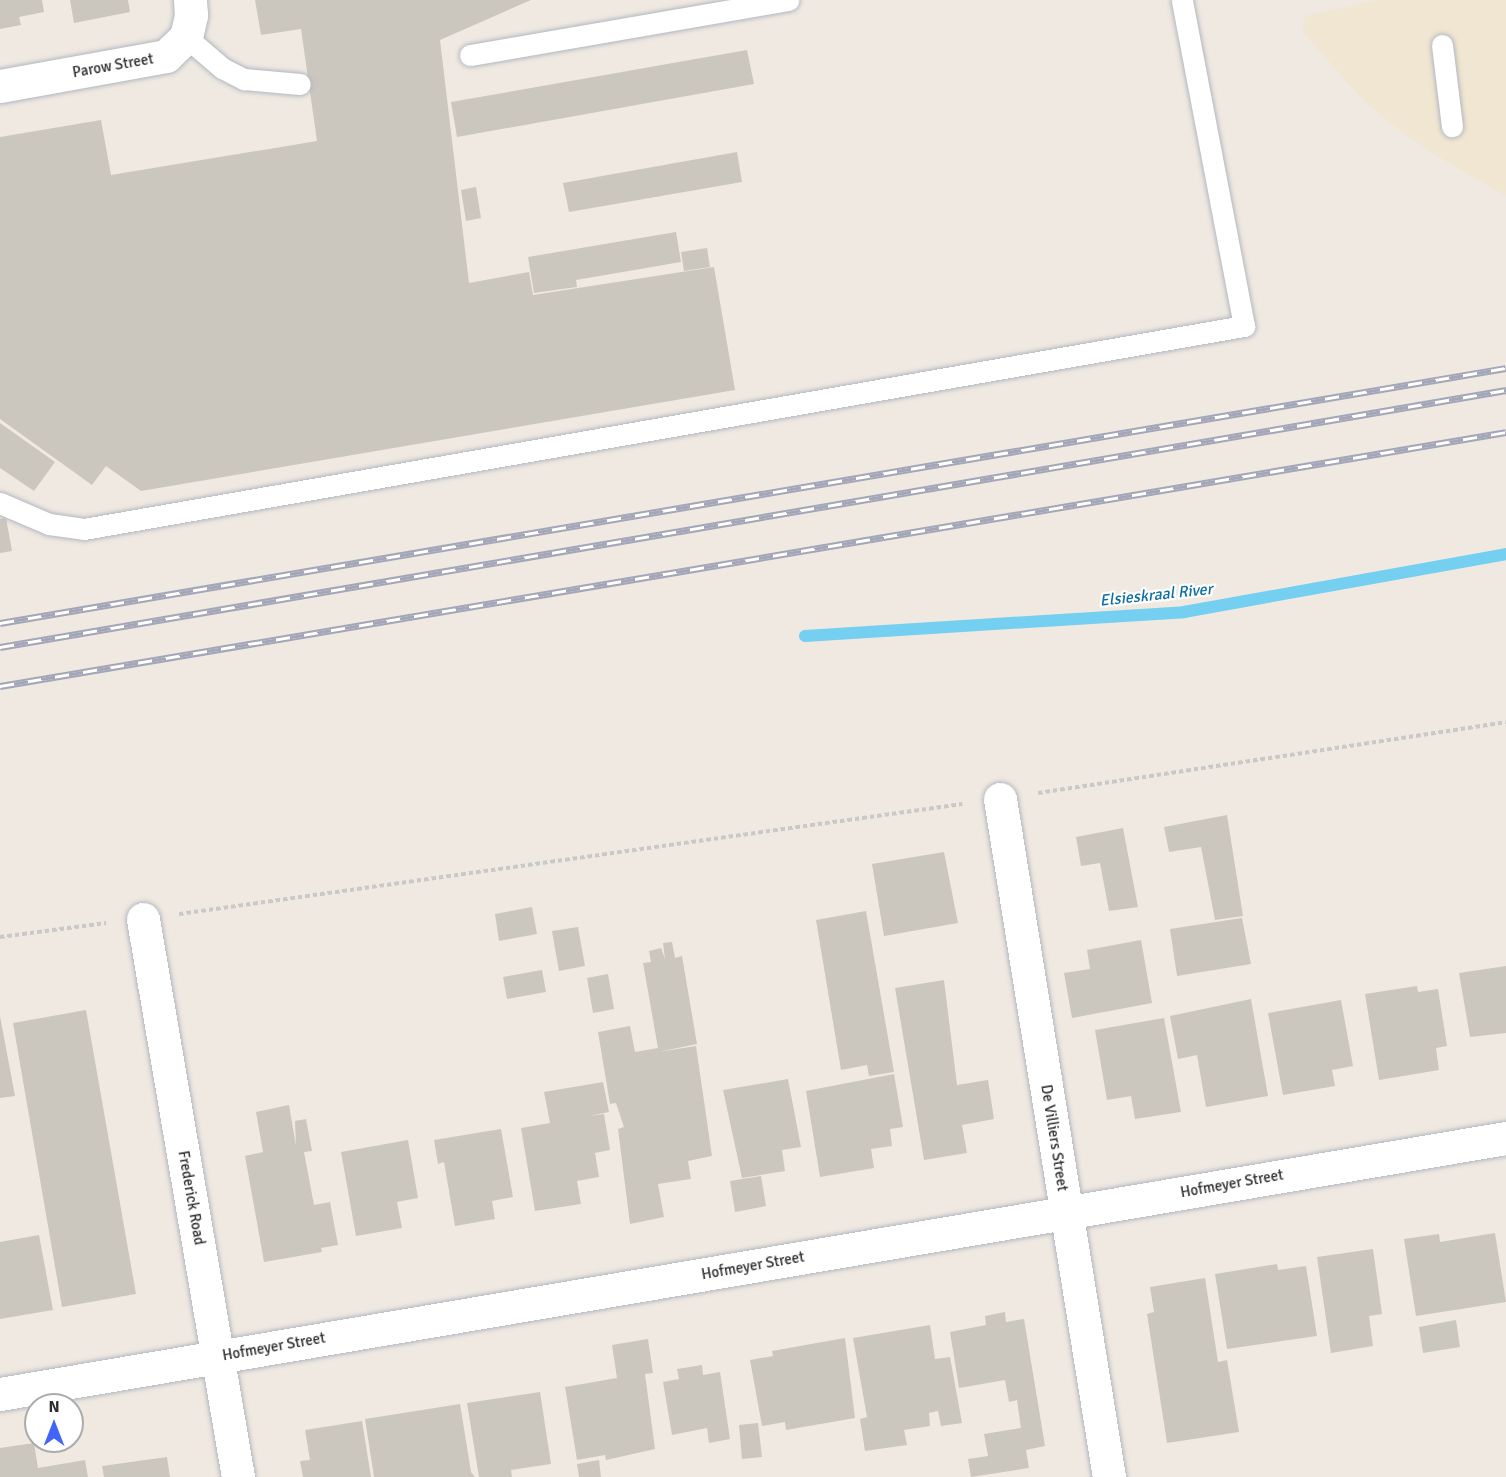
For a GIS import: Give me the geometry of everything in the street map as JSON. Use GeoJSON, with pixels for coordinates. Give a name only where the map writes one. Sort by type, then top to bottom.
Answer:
{"type":"FeatureCollection","features":[{"type":"Feature","properties":{"kind":"street"},"geometry":{"type":"LineString","coordinates":[[186,37],[190,2]]}},
{"type":"Feature","properties":{"kind":"street","name":"Parow Street"},"geometry":{"type":"LineString","coordinates":[[0,86],[152,60],[166,56],[186,37]]}},
{"type":"Feature","properties":{"kind":"street","name":"De Villiers Street"},"geometry":{"type":"LineString","coordinates":[[1000,799],[1109,1477]]}},
{"type":"Feature","properties":{"kind":"street","name":"Frederick Road"},"geometry":{"type":"LineString","coordinates":[[143,919],[238,1477]]}},
{"type":"Feature","properties":{"kind":"street","name":"Hofmeyer Street"},"geometry":{"type":"LineString","coordinates":[[0,1394],[1506,1138]]}},
{"type":"Feature","properties":{"kind":"lane"},"geometry":{"type":"LineString","coordinates":[[470,55],[788,0]]}},
{"type":"Feature","properties":{"kind":"lane"},"geometry":{"type":"LineString","coordinates":[[0,503],[49,524],[84,528],[1244,326],[1182,0]]}},
{"type":"Feature","properties":{"kind":"lane"},"geometry":{"type":"LineString","coordinates":[[186,37],[222,68],[243,79],[300,84]]}},
{"type":"Feature","properties":{"kind":"lane"},"geometry":{"type":"LineString","coordinates":[[1442,45],[1452,126]]}},
{"type":"Feature","properties":{"kind":"path"},"geometry":{"type":"LineString","coordinates":[[0,937],[1000,799],[1506,722]]}},
{"type":"Feature","properties":{"kind":"shaded area"},"geometry":{"type":"Polygon","coordinates":[[[1377,0],[1506,0],[1506,196],[1427,150],[1390,123],[1362,99],[1302,31],[1305,16],[1377,0]]]}},
{"type":"Feature","properties":{"kind":"building"},"geometry":{"type":"Polygon","coordinates":[[[0,0],[42,0],[44,12],[19,17],[21,25],[0,29],[0,0]]]}},
{"type":"Feature","properties":{"kind":"building"},"geometry":{"type":"Polygon","coordinates":[[[70,0],[128,0],[130,12],[74,23],[70,0]]]}},
{"type":"Feature","properties":{"kind":"building"},"geometry":{"type":"Polygon","coordinates":[[[255,0],[531,0],[440,40],[469,283],[529,272],[533,295],[714,267],[735,390],[141,491],[106,466],[92,485],[0,419],[0,137],[101,120],[111,175],[317,141],[301,29],[261,35],[255,0]]]}},
{"type":"Feature","properties":{"kind":"building"},"geometry":{"type":"Polygon","coordinates":[[[747,50],[754,84],[457,137],[451,102],[747,50]]]}},
{"type":"Feature","properties":{"kind":"building"},"geometry":{"type":"Polygon","coordinates":[[[737,152],[742,182],[569,212],[563,183],[737,152]]]}},
{"type":"Feature","properties":{"kind":"building"},"geometry":{"type":"Polygon","coordinates":[[[476,187],[481,218],[466,221],[461,190],[476,187]]]}},
{"type":"Feature","properties":{"kind":"building"},"geometry":{"type":"Polygon","coordinates":[[[676,232],[681,262],[576,280],[577,287],[534,293],[528,257],[676,232]]]}},
{"type":"Feature","properties":{"kind":"building"},"geometry":{"type":"Polygon","coordinates":[[[707,248],[710,267],[684,271],[681,252],[707,248]]]}},
{"type":"Feature","properties":{"kind":"building"},"geometry":{"type":"Polygon","coordinates":[[[0,423],[55,462],[34,491],[0,468],[0,423]]]}},
{"type":"Feature","properties":{"kind":"building"},"geometry":{"type":"Polygon","coordinates":[[[6,518],[12,551],[0,553],[0,519],[6,518]]]}},
{"type":"Feature","properties":{"kind":"building"},"geometry":{"type":"Polygon","coordinates":[[[1227,815],[1243,916],[1215,920],[1201,847],[1169,852],[1164,827],[1227,815]]]}},
{"type":"Feature","properties":{"kind":"building"},"geometry":{"type":"Polygon","coordinates":[[[1123,828],[1138,907],[1109,911],[1100,863],[1081,866],[1076,837],[1123,828]]]}},
{"type":"Feature","properties":{"kind":"building"},"geometry":{"type":"Polygon","coordinates":[[[944,852],[958,923],[884,936],[872,864],[944,852]]]}},
{"type":"Feature","properties":{"kind":"building"},"geometry":{"type":"Polygon","coordinates":[[[532,907],[537,934],[499,941],[495,914],[532,907]]]}},
{"type":"Feature","properties":{"kind":"building"},"geometry":{"type":"Polygon","coordinates":[[[866,911],[894,1072],[869,1076],[867,1065],[841,1070],[816,920],[866,911]]]}},
{"type":"Feature","properties":{"kind":"building"},"geometry":{"type":"Polygon","coordinates":[[[1242,918],[1251,964],[1177,976],[1170,929],[1242,918]]]}},
{"type":"Feature","properties":{"kind":"building"},"geometry":{"type":"Polygon","coordinates":[[[578,927],[585,966],[559,971],[552,931],[578,927]]]}},
{"type":"Feature","properties":{"kind":"building"},"geometry":{"type":"Polygon","coordinates":[[[1141,940],[1152,1003],[1072,1018],[1064,973],[1090,969],[1087,950],[1141,940]]]}},
{"type":"Feature","properties":{"kind":"building"},"geometry":{"type":"Polygon","coordinates":[[[672,942],[675,958],[682,956],[697,1044],[658,1052],[696,1046],[712,1156],[688,1161],[691,1179],[658,1184],[664,1217],[630,1224],[618,1129],[624,1127],[616,1103],[610,1104],[598,1032],[630,1026],[635,1052],[658,1048],[643,963],[651,962],[649,951],[661,948],[665,959],[663,943],[672,942]]]}},
{"type":"Feature","properties":{"kind":"building"},"geometry":{"type":"Polygon","coordinates":[[[1506,966],[1506,1033],[1470,1037],[1459,973],[1506,966]]]}},
{"type":"Feature","properties":{"kind":"building"},"geometry":{"type":"Polygon","coordinates":[[[542,970],[546,992],[507,999],[503,977],[542,970]]]}},
{"type":"Feature","properties":{"kind":"building"},"geometry":{"type":"Polygon","coordinates":[[[608,974],[614,1009],[593,1013],[587,978],[608,974]]]}},
{"type":"Feature","properties":{"kind":"building"},"geometry":{"type":"Polygon","coordinates":[[[944,980],[957,1085],[988,1080],[994,1119],[962,1125],[967,1153],[924,1160],[895,988],[944,980]]]}},
{"type":"Feature","properties":{"kind":"building"},"geometry":{"type":"Polygon","coordinates":[[[1417,986],[1418,992],[1438,989],[1447,1046],[1436,1048],[1439,1070],[1379,1080],[1365,994],[1417,986]]]}},
{"type":"Feature","properties":{"kind":"building"},"geometry":{"type":"Polygon","coordinates":[[[1251,999],[1268,1096],[1206,1107],[1197,1055],[1178,1059],[1170,1016],[1251,999]]]}},
{"type":"Feature","properties":{"kind":"building"},"geometry":{"type":"Polygon","coordinates":[[[1341,1000],[1353,1066],[1332,1070],[1335,1086],[1283,1095],[1268,1013],[1341,1000]]]}},
{"type":"Feature","properties":{"kind":"building"},"geometry":{"type":"Polygon","coordinates":[[[86,1010],[136,1294],[62,1307],[13,1023],[86,1010]]]}},
{"type":"Feature","properties":{"kind":"building"},"geometry":{"type":"Polygon","coordinates":[[[0,1016],[15,1096],[0,1098],[0,1016]]]}},
{"type":"Feature","properties":{"kind":"building"},"geometry":{"type":"Polygon","coordinates":[[[1164,1018],[1181,1112],[1135,1119],[1131,1096],[1107,1100],[1095,1030],[1164,1018]]]}},
{"type":"Feature","properties":{"kind":"building"},"geometry":{"type":"Polygon","coordinates":[[[894,1074],[903,1127],[890,1129],[892,1146],[871,1149],[874,1168],[820,1177],[806,1091],[894,1074]]]}},
{"type":"Feature","properties":{"kind":"building"},"geometry":{"type":"Polygon","coordinates":[[[788,1079],[801,1147],[782,1150],[785,1171],[742,1178],[723,1090],[788,1079]]]}},
{"type":"Feature","properties":{"kind":"building"},"geometry":{"type":"Polygon","coordinates":[[[603,1082],[609,1112],[589,1116],[604,1114],[610,1150],[595,1153],[599,1177],[577,1181],[581,1204],[535,1211],[521,1128],[550,1123],[544,1092],[603,1082]]]}},
{"type":"Feature","properties":{"kind":"building"},"geometry":{"type":"Polygon","coordinates":[[[289,1105],[296,1146],[295,1121],[306,1119],[312,1151],[304,1152],[314,1205],[330,1202],[338,1245],[321,1248],[322,1252],[264,1262],[245,1156],[263,1152],[256,1112],[289,1105]]]}},
{"type":"Feature","properties":{"kind":"building"},"geometry":{"type":"Polygon","coordinates":[[[501,1129],[513,1197],[492,1201],[495,1219],[455,1226],[444,1162],[438,1164],[434,1140],[501,1129]]]}},
{"type":"Feature","properties":{"kind":"building"},"geometry":{"type":"Polygon","coordinates":[[[408,1140],[418,1198],[397,1202],[402,1228],[356,1236],[341,1152],[408,1140]]]}},
{"type":"Feature","properties":{"kind":"building"},"geometry":{"type":"Polygon","coordinates":[[[761,1176],[766,1206],[735,1212],[730,1181],[761,1176]]]}},
{"type":"Feature","properties":{"kind":"building"},"geometry":{"type":"Polygon","coordinates":[[[1495,1233],[1506,1302],[1416,1316],[1404,1239],[1439,1234],[1440,1242],[1495,1233]]]}},
{"type":"Feature","properties":{"kind":"building"},"geometry":{"type":"Polygon","coordinates":[[[39,1235],[53,1310],[0,1319],[0,1242],[39,1235]]]}},
{"type":"Feature","properties":{"kind":"building"},"geometry":{"type":"Polygon","coordinates":[[[1373,1249],[1382,1314],[1369,1316],[1373,1346],[1331,1353],[1317,1257],[1373,1249]]]}},
{"type":"Feature","properties":{"kind":"building"},"geometry":{"type":"Polygon","coordinates":[[[1277,1264],[1278,1270],[1306,1266],[1317,1336],[1227,1349],[1215,1274],[1277,1264]]]}},
{"type":"Feature","properties":{"kind":"building"},"geometry":{"type":"Polygon","coordinates":[[[1205,1278],[1218,1362],[1227,1360],[1239,1432],[1167,1443],[1147,1314],[1154,1312],[1150,1287],[1205,1278]]]}},
{"type":"Feature","properties":{"kind":"building"},"geometry":{"type":"Polygon","coordinates":[[[1005,1312],[1006,1322],[1024,1319],[1045,1446],[1026,1450],[1029,1468],[971,1477],[968,1459],[988,1456],[984,1434],[1021,1428],[1017,1400],[1009,1402],[1005,1380],[959,1388],[950,1332],[986,1325],[985,1316],[1005,1312]]]}},
{"type":"Feature","properties":{"kind":"building"},"geometry":{"type":"Polygon","coordinates":[[[1456,1320],[1460,1347],[1423,1353],[1419,1327],[1456,1320]]]}},
{"type":"Feature","properties":{"kind":"building"},"geometry":{"type":"Polygon","coordinates":[[[930,1325],[935,1359],[950,1357],[962,1423],[941,1426],[938,1411],[929,1413],[930,1426],[904,1430],[907,1445],[865,1451],[860,1419],[867,1417],[853,1338],[930,1325]]]}},
{"type":"Feature","properties":{"kind":"building"},"geometry":{"type":"Polygon","coordinates":[[[845,1338],[855,1418],[786,1430],[785,1422],[762,1426],[750,1360],[773,1356],[772,1351],[845,1338]]]}},
{"type":"Feature","properties":{"kind":"building"},"geometry":{"type":"Polygon","coordinates":[[[648,1339],[653,1373],[645,1374],[655,1449],[606,1460],[605,1455],[577,1460],[565,1387],[617,1378],[612,1345],[648,1339]]]}},
{"type":"Feature","properties":{"kind":"building"},"geometry":{"type":"Polygon","coordinates":[[[702,1365],[703,1375],[720,1372],[730,1439],[709,1443],[707,1428],[672,1435],[663,1382],[679,1379],[677,1369],[702,1365]]]}},
{"type":"Feature","properties":{"kind":"building"},"geometry":{"type":"Polygon","coordinates":[[[540,1392],[551,1464],[511,1470],[512,1477],[479,1477],[467,1403],[540,1392]]]}},
{"type":"Feature","properties":{"kind":"building"},"geometry":{"type":"Polygon","coordinates":[[[460,1404],[471,1472],[475,1477],[374,1477],[365,1419],[460,1404]]]}},
{"type":"Feature","properties":{"kind":"building"},"geometry":{"type":"Polygon","coordinates":[[[362,1421],[371,1477],[303,1477],[300,1461],[310,1460],[305,1430],[362,1421]]]}},
{"type":"Feature","properties":{"kind":"building"},"geometry":{"type":"Polygon","coordinates":[[[758,1423],[762,1457],[742,1459],[739,1425],[758,1423]]]}},
{"type":"Feature","properties":{"kind":"building"},"geometry":{"type":"Polygon","coordinates":[[[24,1444],[24,1453],[36,1453],[38,1468],[85,1460],[88,1477],[0,1477],[0,1448],[24,1444]]]}},
{"type":"Feature","properties":{"kind":"building"},"geometry":{"type":"Polygon","coordinates":[[[167,1457],[170,1477],[104,1477],[102,1466],[167,1457]]]}},
{"type":"Feature","properties":{"kind":"building"},"geometry":{"type":"Polygon","coordinates":[[[599,1460],[601,1477],[579,1477],[577,1464],[599,1460]]]}},
{"type":"Feature","properties":{"kind":"waterway","name":"Elsieskraal River"},"geometry":{"type":"LineString","coordinates":[[805,636],[1184,612],[1506,554]]}},
{"type":"Feature","properties":{"kind":"railway"},"geometry":{"type":"LineString","coordinates":[[0,623],[1506,368]]}},
{"type":"Feature","properties":{"kind":"railway"},"geometry":{"type":"LineString","coordinates":[[0,647],[1506,390]]}},
{"type":"Feature","properties":{"kind":"railway"},"geometry":{"type":"LineString","coordinates":[[0,686],[1506,432]]}}]}
